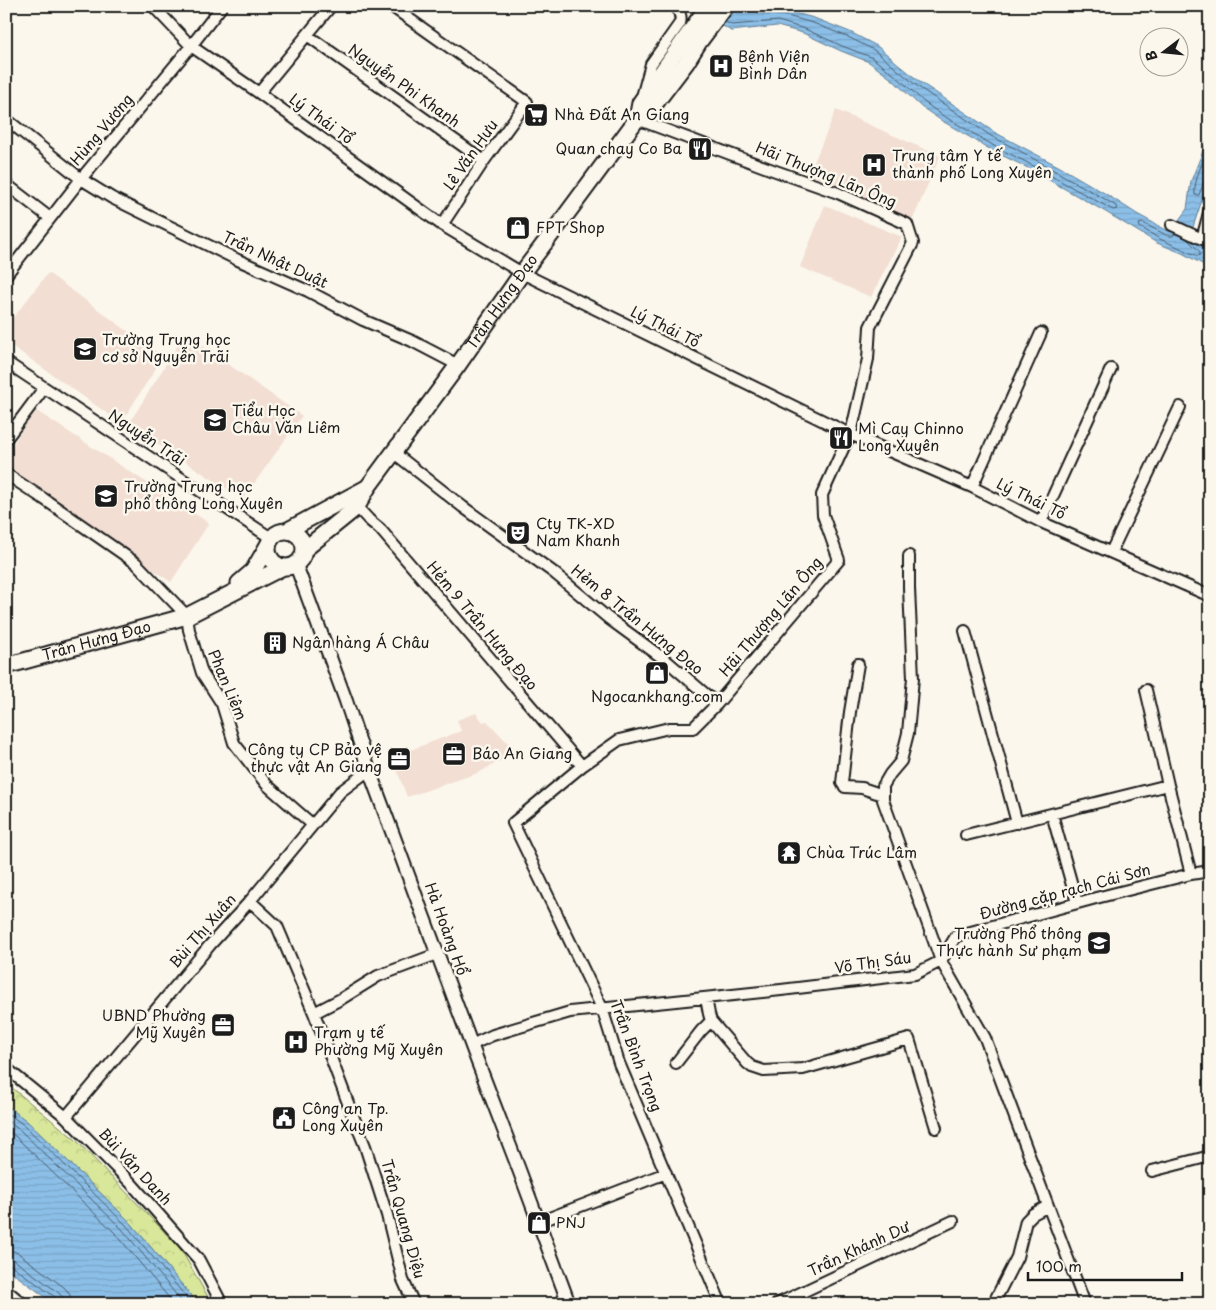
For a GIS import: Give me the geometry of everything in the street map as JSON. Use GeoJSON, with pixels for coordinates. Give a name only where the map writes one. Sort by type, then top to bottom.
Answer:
{"type":"FeatureCollection","features":[{"type":"Feature","properties":{"kind":"highway","name":"Trần Hưng Đạo"},"geometry":{"type":"LineString","coordinates":[[637,119],[640,103],[708,6]]}},
{"type":"Feature","properties":{"kind":"highway","name":"Trần Hưng Đạo"},"geometry":{"type":"LineString","coordinates":[[305,549],[357,507],[368,487],[458,365],[522,273],[637,119],[651,109],[726,6]]}},
{"type":"Feature","properties":{"kind":"highway","name":"Trần Hưng Đạo"},"geometry":{"type":"LineString","coordinates":[[288,530],[368,487]]}},
{"type":"Feature","properties":{"kind":"highway"},"geometry":{"type":"LineString","coordinates":[[288,530],[295,532],[304,542],[304,555],[301,561],[290,566],[278,565],[270,557],[268,551],[270,542],[276,534],[288,530]]}},
{"type":"Feature","properties":{"kind":"highway","name":"Trần Hưng Đạo"},"geometry":{"type":"LineString","coordinates":[[187,616],[225,593],[253,572],[270,542]]}},
{"type":"Feature","properties":{"kind":"highway","name":"Trần Hưng Đạo"},"geometry":{"type":"LineString","coordinates":[[6,666],[187,616],[290,566]]}},
{"type":"Feature","properties":{"kind":"main road","name":"Hà Hoàng Hổ"},"geometry":{"type":"LineString","coordinates":[[290,566],[346,701],[437,954],[538,1222],[564,1302]]}},
{"type":"Feature","properties":{"kind":"street","name":"Lý Thái Tổ"},"geometry":{"type":"LineString","coordinates":[[154,6],[191,46],[442,225],[522,273],[850,434],[972,487],[1041,522],[1210,596]]}},
{"type":"Feature","properties":{"kind":"street","name":"Hùng Vương"},"geometry":{"type":"LineString","coordinates":[[7,271],[222,6]]}},
{"type":"Feature","properties":{"kind":"street"},"geometry":{"type":"LineString","coordinates":[[259,93],[331,6]]}},
{"type":"Feature","properties":{"kind":"street","name":"Lê Văn Hưu"},"geometry":{"type":"LineString","coordinates":[[391,6],[527,102],[484,161],[442,225]]}},
{"type":"Feature","properties":{"kind":"street"},"geometry":{"type":"LineString","coordinates":[[640,103],[651,64],[682,19],[676,6]]}},
{"type":"Feature","properties":{"kind":"street","name":"Nguyễn Phi Khanh"},"geometry":{"type":"LineString","coordinates":[[307,36],[484,161]]}},
{"type":"Feature","properties":{"kind":"street","name":"Trần Nhật Duật"},"geometry":{"type":"LineString","coordinates":[[6,119],[81,179],[112,198],[238,260],[308,291],[363,320],[412,341],[458,365]]}},
{"type":"Feature","properties":{"kind":"street","name":"Hãi Thượng Lãn Ông"},"geometry":{"type":"LineString","coordinates":[[513,823],[582,766],[619,740],[669,728],[693,728],[717,704],[839,560],[823,515],[822,495],[852,429],[868,359],[870,327],[913,243],[908,224],[838,193],[637,119]]}},
{"type":"Feature","properties":{"kind":"street"},"geometry":{"type":"LineString","coordinates":[[6,184],[50,218]]}},
{"type":"Feature","properties":{"kind":"street"},"geometry":{"type":"LineString","coordinates":[[1172,225],[1203,239],[1210,209]]}},
{"type":"Feature","properties":{"kind":"street"},"geometry":{"type":"LineString","coordinates":[[972,487],[1040,333]]}},
{"type":"Feature","properties":{"kind":"street","name":"Nguyễn Trãi"},"geometry":{"type":"LineString","coordinates":[[6,362],[270,542]]}},
{"type":"Feature","properties":{"kind":"street"},"geometry":{"type":"LineString","coordinates":[[1041,522],[1111,369]]}},
{"type":"Feature","properties":{"kind":"street"},"geometry":{"type":"LineString","coordinates":[[6,439],[44,388]]}},
{"type":"Feature","properties":{"kind":"street"},"geometry":{"type":"LineString","coordinates":[[1111,552],[1180,407]]}},
{"type":"Feature","properties":{"kind":"street","name":"Hẻm 8 Trần Hưng Đạo"},"geometry":{"type":"LineString","coordinates":[[393,452],[463,507],[553,572],[608,618],[668,662],[717,704]]}},
{"type":"Feature","properties":{"kind":"street"},"geometry":{"type":"LineString","coordinates":[[6,474],[136,563],[187,616]]}},
{"type":"Feature","properties":{"kind":"street","name":"Hẻm 9 Trần Hưng Đạo"},"geometry":{"type":"LineString","coordinates":[[357,507],[380,529],[582,766]]}},
{"type":"Feature","properties":{"kind":"street"},"geometry":{"type":"LineString","coordinates":[[909,556],[908,588],[912,678],[908,733],[901,761],[883,786],[883,800],[941,961],[985,1038],[1084,1304]]}},
{"type":"Feature","properties":{"kind":"street","name":"Phan Liêm"},"geometry":{"type":"LineString","coordinates":[[187,616],[189,630],[202,673],[222,704],[234,743],[267,785],[313,825]]}},
{"type":"Feature","properties":{"kind":"street"},"geometry":{"type":"LineString","coordinates":[[966,631],[1017,823]]}},
{"type":"Feature","properties":{"kind":"street"},"geometry":{"type":"LineString","coordinates":[[858,664],[850,712],[842,783],[845,787],[862,788],[882,795]]}},
{"type":"Feature","properties":{"kind":"street"},"geometry":{"type":"LineString","coordinates":[[1146,690],[1191,874]]}},
{"type":"Feature","properties":{"kind":"street","name":"Bùi Thị Xuân"},"geometry":{"type":"LineString","coordinates":[[66,1118],[340,792],[370,770]]}},
{"type":"Feature","properties":{"kind":"street"},"geometry":{"type":"LineString","coordinates":[[966,835],[1168,785]]}},
{"type":"Feature","properties":{"kind":"street"},"geometry":{"type":"LineString","coordinates":[[1052,814],[1077,903]]}},
{"type":"Feature","properties":{"kind":"street","name":"Trần Bình Trọng"},"geometry":{"type":"LineString","coordinates":[[513,823],[602,1008],[619,1063],[721,1304]]}},
{"type":"Feature","properties":{"kind":"street","name":"Đường cặp rạch Cái Sơn"},"geometry":{"type":"LineString","coordinates":[[941,961],[956,936],[1077,903],[1191,874],[1210,871]]}},
{"type":"Feature","properties":{"kind":"street","name":"Trần Quang Diệu"},"geometry":{"type":"LineString","coordinates":[[250,901],[277,926],[314,1014],[366,1146],[387,1215],[403,1280],[414,1304]]}},
{"type":"Feature","properties":{"kind":"street"},"geometry":{"type":"LineString","coordinates":[[314,1014],[378,976],[437,954]]}},
{"type":"Feature","properties":{"kind":"street","name":"Võ Thị Sáu"},"geometry":{"type":"LineString","coordinates":[[471,1045],[493,1034],[570,1012],[914,974],[941,961]]}},
{"type":"Feature","properties":{"kind":"street"},"geometry":{"type":"LineString","coordinates":[[706,998],[711,1021],[747,1063],[764,1071],[804,1069],[909,1039],[936,1128]]}},
{"type":"Feature","properties":{"kind":"street"},"geometry":{"type":"LineString","coordinates":[[676,1063],[700,1031],[711,1021]]}},
{"type":"Feature","properties":{"kind":"street","name":"Bùi Văn Danh"},"geometry":{"type":"LineString","coordinates":[[6,1068],[66,1118],[131,1183],[199,1260],[222,1304]]}},
{"type":"Feature","properties":{"kind":"street"},"geometry":{"type":"LineString","coordinates":[[1152,1171],[1210,1156]]}},
{"type":"Feature","properties":{"kind":"street"},"geometry":{"type":"LineString","coordinates":[[538,1222],[666,1173]]}},
{"type":"Feature","properties":{"kind":"street"},"geometry":{"type":"LineString","coordinates":[[993,1304],[1017,1257],[1026,1221],[1033,1214],[1048,1206]]}},
{"type":"Feature","properties":{"kind":"street","name":"Trần Khánh Dư"},"geometry":{"type":"LineString","coordinates":[[776,1304],[953,1221]]}},
{"type":"Feature","properties":{"kind":"street"},"geometry":{"type":"LineString","coordinates":[[6,1290],[23,1304]]}},
{"type":"Feature","properties":{"kind":"shaded area","name":"Trung tâm Y tế thành phố Long Xuyên"},"geometry":{"type":"Polygon","coordinates":[[[836,110],[940,156],[913,219],[809,174],[836,110]]]}},
{"type":"Feature","properties":{"kind":"shaded area"},"geometry":{"type":"Polygon","coordinates":[[[825,205],[902,237],[871,297],[800,267],[825,205]]]}},
{"type":"Feature","properties":{"kind":"shaded area","name":"Trường Trung học cơ sở Nguyễn Trãi"},"geometry":{"type":"Polygon","coordinates":[[[48,273],[163,357],[121,423],[6,342],[6,327],[48,273]]]}},
{"type":"Feature","properties":{"kind":"shaded area","name":"Tiểu Học Châu Văn Liêm"},"geometry":{"type":"Polygon","coordinates":[[[185,334],[302,416],[243,499],[128,425],[185,334]]]}},
{"type":"Feature","properties":{"kind":"shaded area","name":"Trường Trung học phổ thông Long Xuyên"},"geometry":{"type":"Polygon","coordinates":[[[35,410],[209,523],[171,582],[6,470],[6,455],[35,410]]]}},
{"type":"Feature","properties":{"kind":"shaded area","name":"Báo An Giang"},"geometry":{"type":"Polygon","coordinates":[[[476,713],[483,722],[487,721],[510,745],[505,750],[507,757],[478,773],[407,797],[392,757],[461,731],[457,720],[476,713]]]}},
{"type":"Feature","properties":{"kind":"green space"},"geometry":{"type":"Polygon","coordinates":[[[6,1083],[76,1140],[180,1248],[212,1304],[198,1304],[130,1222],[28,1122],[6,1105],[6,1083]]]}},
{"type":"Feature","properties":{"kind":"water"},"geometry":{"type":"Polygon","coordinates":[[[691,6],[742,6],[788,11],[814,18],[850,32],[877,46],[920,82],[994,132],[1060,167],[1170,232],[1187,209],[1191,181],[1210,133],[1210,176],[1190,236],[1210,253],[1210,271],[1206,266],[1182,253],[1157,243],[1104,211],[1024,166],[993,151],[939,119],[920,106],[893,80],[869,62],[803,33],[777,26],[731,31],[691,6]]]}},
{"type":"Feature","properties":{"kind":"water"},"geometry":{"type":"Polygon","coordinates":[[[6,1105],[28,1122],[130,1222],[198,1304],[55,1304],[6,1268],[6,1105]]]}},
{"type":"Feature","properties":{"kind":"place","name":"Bệnh Viện Bình Dân"},"geometry":{"type":"Point","coordinates":[721,66]}},
{"type":"Feature","properties":{"kind":"place","name":"Nhà Đất An Giang"},"geometry":{"type":"Point","coordinates":[536,115]}},
{"type":"Feature","properties":{"kind":"place","name":"Quan chay Co Ba"},"geometry":{"type":"Point","coordinates":[700,149]}},
{"type":"Feature","properties":{"kind":"place","name":"Trung tâm Y tế thành phố Long Xuyên"},"geometry":{"type":"Point","coordinates":[874,165]}},
{"type":"Feature","properties":{"kind":"place","name":"FPT Shop"},"geometry":{"type":"Point","coordinates":[518,228]}},
{"type":"Feature","properties":{"kind":"place","name":"Trường Trung học cơ sở Nguyễn Trãi"},"geometry":{"type":"Point","coordinates":[85,349]}},
{"type":"Feature","properties":{"kind":"place","name":"Tiểu Học Châu Văn Liêm"},"geometry":{"type":"Point","coordinates":[215,420]}},
{"type":"Feature","properties":{"kind":"place","name":"Mì Cay Chinno Long Xuyên"},"geometry":{"type":"Point","coordinates":[841,438]}},
{"type":"Feature","properties":{"kind":"place","name":"Trường Trung học phổ thông Long Xuyên"},"geometry":{"type":"Point","coordinates":[106,496]}},
{"type":"Feature","properties":{"kind":"place","name":"Cty TK-XD Nam Khanh"},"geometry":{"type":"Point","coordinates":[518,533]}},
{"type":"Feature","properties":{"kind":"place","name":"Ngân hàng Á Châu"},"geometry":{"type":"Point","coordinates":[275,643]}},
{"type":"Feature","properties":{"kind":"place","name":"Ngocankhang.com"},"geometry":{"type":"Point","coordinates":[657,673]}},
{"type":"Feature","properties":{"kind":"place","name":"Báo An Giang"},"geometry":{"type":"Point","coordinates":[454,754]}},
{"type":"Feature","properties":{"kind":"place","name":"Công ty CP Bảo vệ thực vật An Giang"},"geometry":{"type":"Point","coordinates":[399,759]}},
{"type":"Feature","properties":{"kind":"place","name":"Chùa Trúc Lâm"},"geometry":{"type":"Point","coordinates":[789,853]}},
{"type":"Feature","properties":{"kind":"place","name":"Trường Phổ thông Thực hành Sư phạm"},"geometry":{"type":"Point","coordinates":[1099,943]}},
{"type":"Feature","properties":{"kind":"place","name":"UBND Phường Mỹ Xuyên"},"geometry":{"type":"Point","coordinates":[223,1025]}},
{"type":"Feature","properties":{"kind":"place","name":"Trạm y tế Phường Mỹ Xuyên"},"geometry":{"type":"Point","coordinates":[296,1042]}},
{"type":"Feature","properties":{"kind":"place","name":"Công an Tp. Long Xuyên"},"geometry":{"type":"Point","coordinates":[284,1118]}},
{"type":"Feature","properties":{"kind":"place","name":"PNJ"},"geometry":{"type":"Point","coordinates":[539,1223]}}]}
